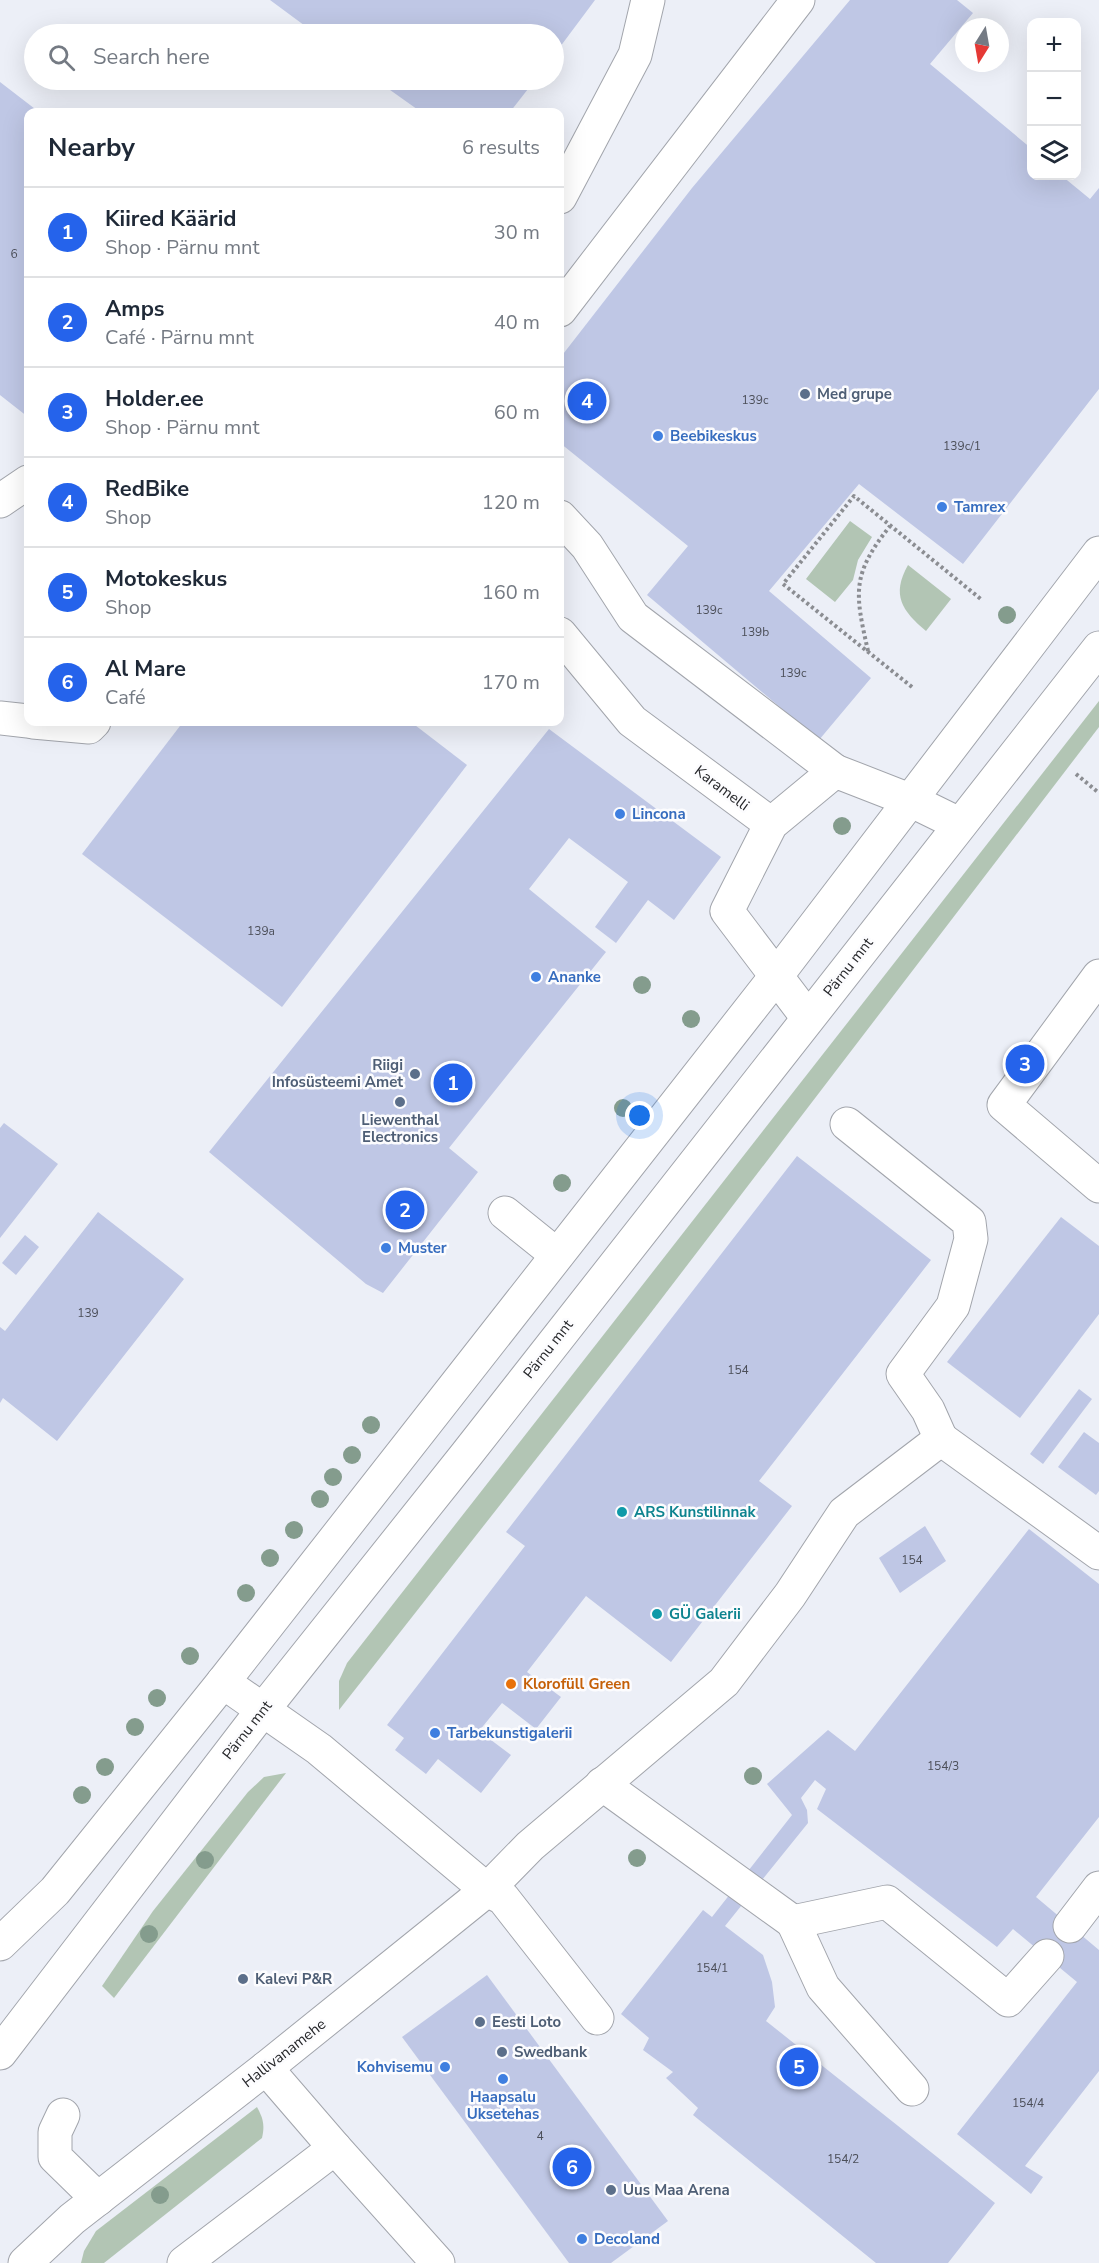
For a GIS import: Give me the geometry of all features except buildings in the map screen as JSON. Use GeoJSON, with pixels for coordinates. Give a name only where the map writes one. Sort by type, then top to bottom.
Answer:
{"type":"FeatureCollection","features":[{"type":"Feature","properties":{"kind":"main road"},"geometry":{"type":"LineString","coordinates":[[564,189],[635,55],[648,0]]}},
{"type":"Feature","properties":{"kind":"main road"},"geometry":{"type":"LineString","coordinates":[[564,305],[798,0]]}},
{"type":"Feature","properties":{"kind":"main road"},"geometry":{"type":"LineString","coordinates":[[0,501],[24,486]]}},
{"type":"Feature","properties":{"kind":"main road"},"geometry":{"type":"LineString","coordinates":[[564,521],[587,546],[633,617],[835,771],[912,801],[959,824]]}},
{"type":"Feature","properties":{"kind":"main road"},"geometry":{"type":"LineString","coordinates":[[0,1944],[56,1892],[223,1682],[777,975],[1099,553]]}},
{"type":"Feature","properties":{"kind":"main road","name":"Karamelli"},"geometry":{"type":"LineString","coordinates":[[564,639],[632,721],[771,824]]}},
{"type":"Feature","properties":{"kind":"main road","name":"Pärnu mnt"},"geometry":{"type":"LineString","coordinates":[[0,2053],[262,1711],[1099,648]]}},
{"type":"Feature","properties":{"kind":"main road"},"geometry":{"type":"LineString","coordinates":[[0,718],[24,720]]}},
{"type":"Feature","properties":{"kind":"main road"},"geometry":{"type":"LineString","coordinates":[[808,1018],[727,910],[771,824],[835,771]]}},
{"type":"Feature","properties":{"kind":"main road"},"geometry":{"type":"LineString","coordinates":[[1099,976],[1004,1105],[1099,1186]]}},
{"type":"Feature","properties":{"kind":"main road"},"geometry":{"type":"LineString","coordinates":[[847,1124],[969,1222],[971,1239],[952,1306],[903,1374],[928,1410],[941,1439],[1099,1553]]}},
{"type":"Feature","properties":{"kind":"main road"},"geometry":{"type":"LineString","coordinates":[[505,1213],[557,1255]]}},
{"type":"Feature","properties":{"kind":"main road","name":"Hallivanamehe"},"geometry":{"type":"LineString","coordinates":[[25,2263],[72,2219],[266,2068],[487,1890],[530,1846],[724,1682],[790,1595],[844,1513],[941,1439]]}},
{"type":"Feature","properties":{"kind":"main road"},"geometry":{"type":"LineString","coordinates":[[223,1682],[319,1749],[487,1890],[503,1898],[597,2018]]}},
{"type":"Feature","properties":{"kind":"main road"},"geometry":{"type":"LineString","coordinates":[[602,1784],[793,1922],[823,1987],[912,2089]]}},
{"type":"Feature","properties":{"kind":"main road"},"geometry":{"type":"LineString","coordinates":[[1070,1926],[1099,1888]]}},
{"type":"Feature","properties":{"kind":"main road"},"geometry":{"type":"LineString","coordinates":[[793,1922],[887,1902],[1008,2000],[1047,1956]]}},
{"type":"Feature","properties":{"kind":"main road"},"geometry":{"type":"LineString","coordinates":[[266,2068],[438,2263]]}},
{"type":"Feature","properties":{"kind":"main road"},"geometry":{"type":"LineString","coordinates":[[63,2115],[55,2132],[55,2157],[98,2199]]}},
{"type":"Feature","properties":{"kind":"main road"},"geometry":{"type":"LineString","coordinates":[[184,2263],[335,2148]]}},
{"type":"Feature","properties":{"kind":"path"},"geometry":{"type":"LineString","coordinates":[[912,687],[783,584],[854,496],[982,600]]}},
{"type":"Feature","properties":{"kind":"path"},"geometry":{"type":"LineString","coordinates":[[869,652],[858,605],[860,582],[872,548],[890,526]]}},
{"type":"Feature","properties":{"kind":"path"},"geometry":{"type":"LineString","coordinates":[[1076,774],[1099,793]]}},
{"type":"Feature","properties":{"kind":"green space"},"geometry":{"type":"Polygon","coordinates":[[[850,521],[872,537],[858,560],[853,580],[835,602],[806,579],[850,521]]]}},
{"type":"Feature","properties":{"kind":"green space"},"geometry":{"type":"Polygon","coordinates":[[[908,565],[951,599],[926,631],[905,609],[902,602],[900,585],[908,565]]]}},
{"type":"Feature","properties":{"kind":"green space"},"geometry":{"type":"Polygon","coordinates":[[[1099,701],[1099,727],[646,1319],[339,1710],[339,1681],[347,1663],[1099,701]]]}},
{"type":"Feature","properties":{"kind":"green space"},"geometry":{"type":"Polygon","coordinates":[[[286,1773],[114,1998],[102,1986],[153,1911],[248,1792],[264,1777],[286,1773]]]}},
{"type":"Feature","properties":{"kind":"green space"},"geometry":{"type":"Polygon","coordinates":[[[257,2107],[263,2122],[262,2138],[104,2263],[81,2263],[84,2251],[96,2231],[257,2107]]]}},
{"type":"Feature","properties":{"kind":"place","name":"Med grupe"},"geometry":{"type":"Point","coordinates":[805,394]}},
{"type":"Feature","properties":{"kind":"place","name":"RedBike"},"geometry":{"type":"Point","coordinates":[587,401]}},
{"type":"Feature","properties":{"kind":"place","name":"Beebikeskus"},"geometry":{"type":"Point","coordinates":[658,436]}},
{"type":"Feature","properties":{"kind":"place","name":"Tamrex"},"geometry":{"type":"Point","coordinates":[942,507]}},
{"type":"Feature","properties":{"kind":"place","name":"Lincona"},"geometry":{"type":"Point","coordinates":[620,814]}},
{"type":"Feature","properties":{"kind":"place","name":"Ananke"},"geometry":{"type":"Point","coordinates":[536,977]}},
{"type":"Feature","properties":{"kind":"place","name":"Holder.ee"},"geometry":{"type":"Point","coordinates":[1025,1064]}},
{"type":"Feature","properties":{"kind":"place","name":"Riigi Infosüsteemi Amet"},"geometry":{"type":"Point","coordinates":[415,1074]}},
{"type":"Feature","properties":{"kind":"place","name":"Kiired Käärid"},"geometry":{"type":"Point","coordinates":[453,1083]}},
{"type":"Feature","properties":{"kind":"place","name":"Liewenthal Electronics"},"geometry":{"type":"Point","coordinates":[400,1102]}},
{"type":"Feature","properties":{"kind":"place","name":"Amps"},"geometry":{"type":"Point","coordinates":[405,1210]}},
{"type":"Feature","properties":{"kind":"place","name":"Muster"},"geometry":{"type":"Point","coordinates":[386,1248]}},
{"type":"Feature","properties":{"kind":"place","name":"ARS Kunstilinnak"},"geometry":{"type":"Point","coordinates":[622,1512]}},
{"type":"Feature","properties":{"kind":"place","name":"GÜ Galerii"},"geometry":{"type":"Point","coordinates":[657,1614]}},
{"type":"Feature","properties":{"kind":"place","name":"Klorofüll Green"},"geometry":{"type":"Point","coordinates":[511,1684]}},
{"type":"Feature","properties":{"kind":"place","name":"Tarbekunstigalerii"},"geometry":{"type":"Point","coordinates":[435,1733]}},
{"type":"Feature","properties":{"kind":"place","name":"Kalevi P&R"},"geometry":{"type":"Point","coordinates":[243,1979]}},
{"type":"Feature","properties":{"kind":"place","name":"Eesti Loto"},"geometry":{"type":"Point","coordinates":[480,2022]}},
{"type":"Feature","properties":{"kind":"place","name":"Swedbank"},"geometry":{"type":"Point","coordinates":[502,2052]}},
{"type":"Feature","properties":{"kind":"place","name":"Kohvisemu"},"geometry":{"type":"Point","coordinates":[445,2067]}},
{"type":"Feature","properties":{"kind":"place","name":"Motokeskus"},"geometry":{"type":"Point","coordinates":[799,2067]}},
{"type":"Feature","properties":{"kind":"place","name":"Haapsalu Uksetehas"},"geometry":{"type":"Point","coordinates":[503,2079]}},
{"type":"Feature","properties":{"kind":"place","name":"Al Mare"},"geometry":{"type":"Point","coordinates":[572,2167]}},
{"type":"Feature","properties":{"kind":"place","name":"Uus Maa Arena"},"geometry":{"type":"Point","coordinates":[611,2190]}},
{"type":"Feature","properties":{"kind":"place","name":"Decoland"},"geometry":{"type":"Point","coordinates":[582,2239]}}]}
